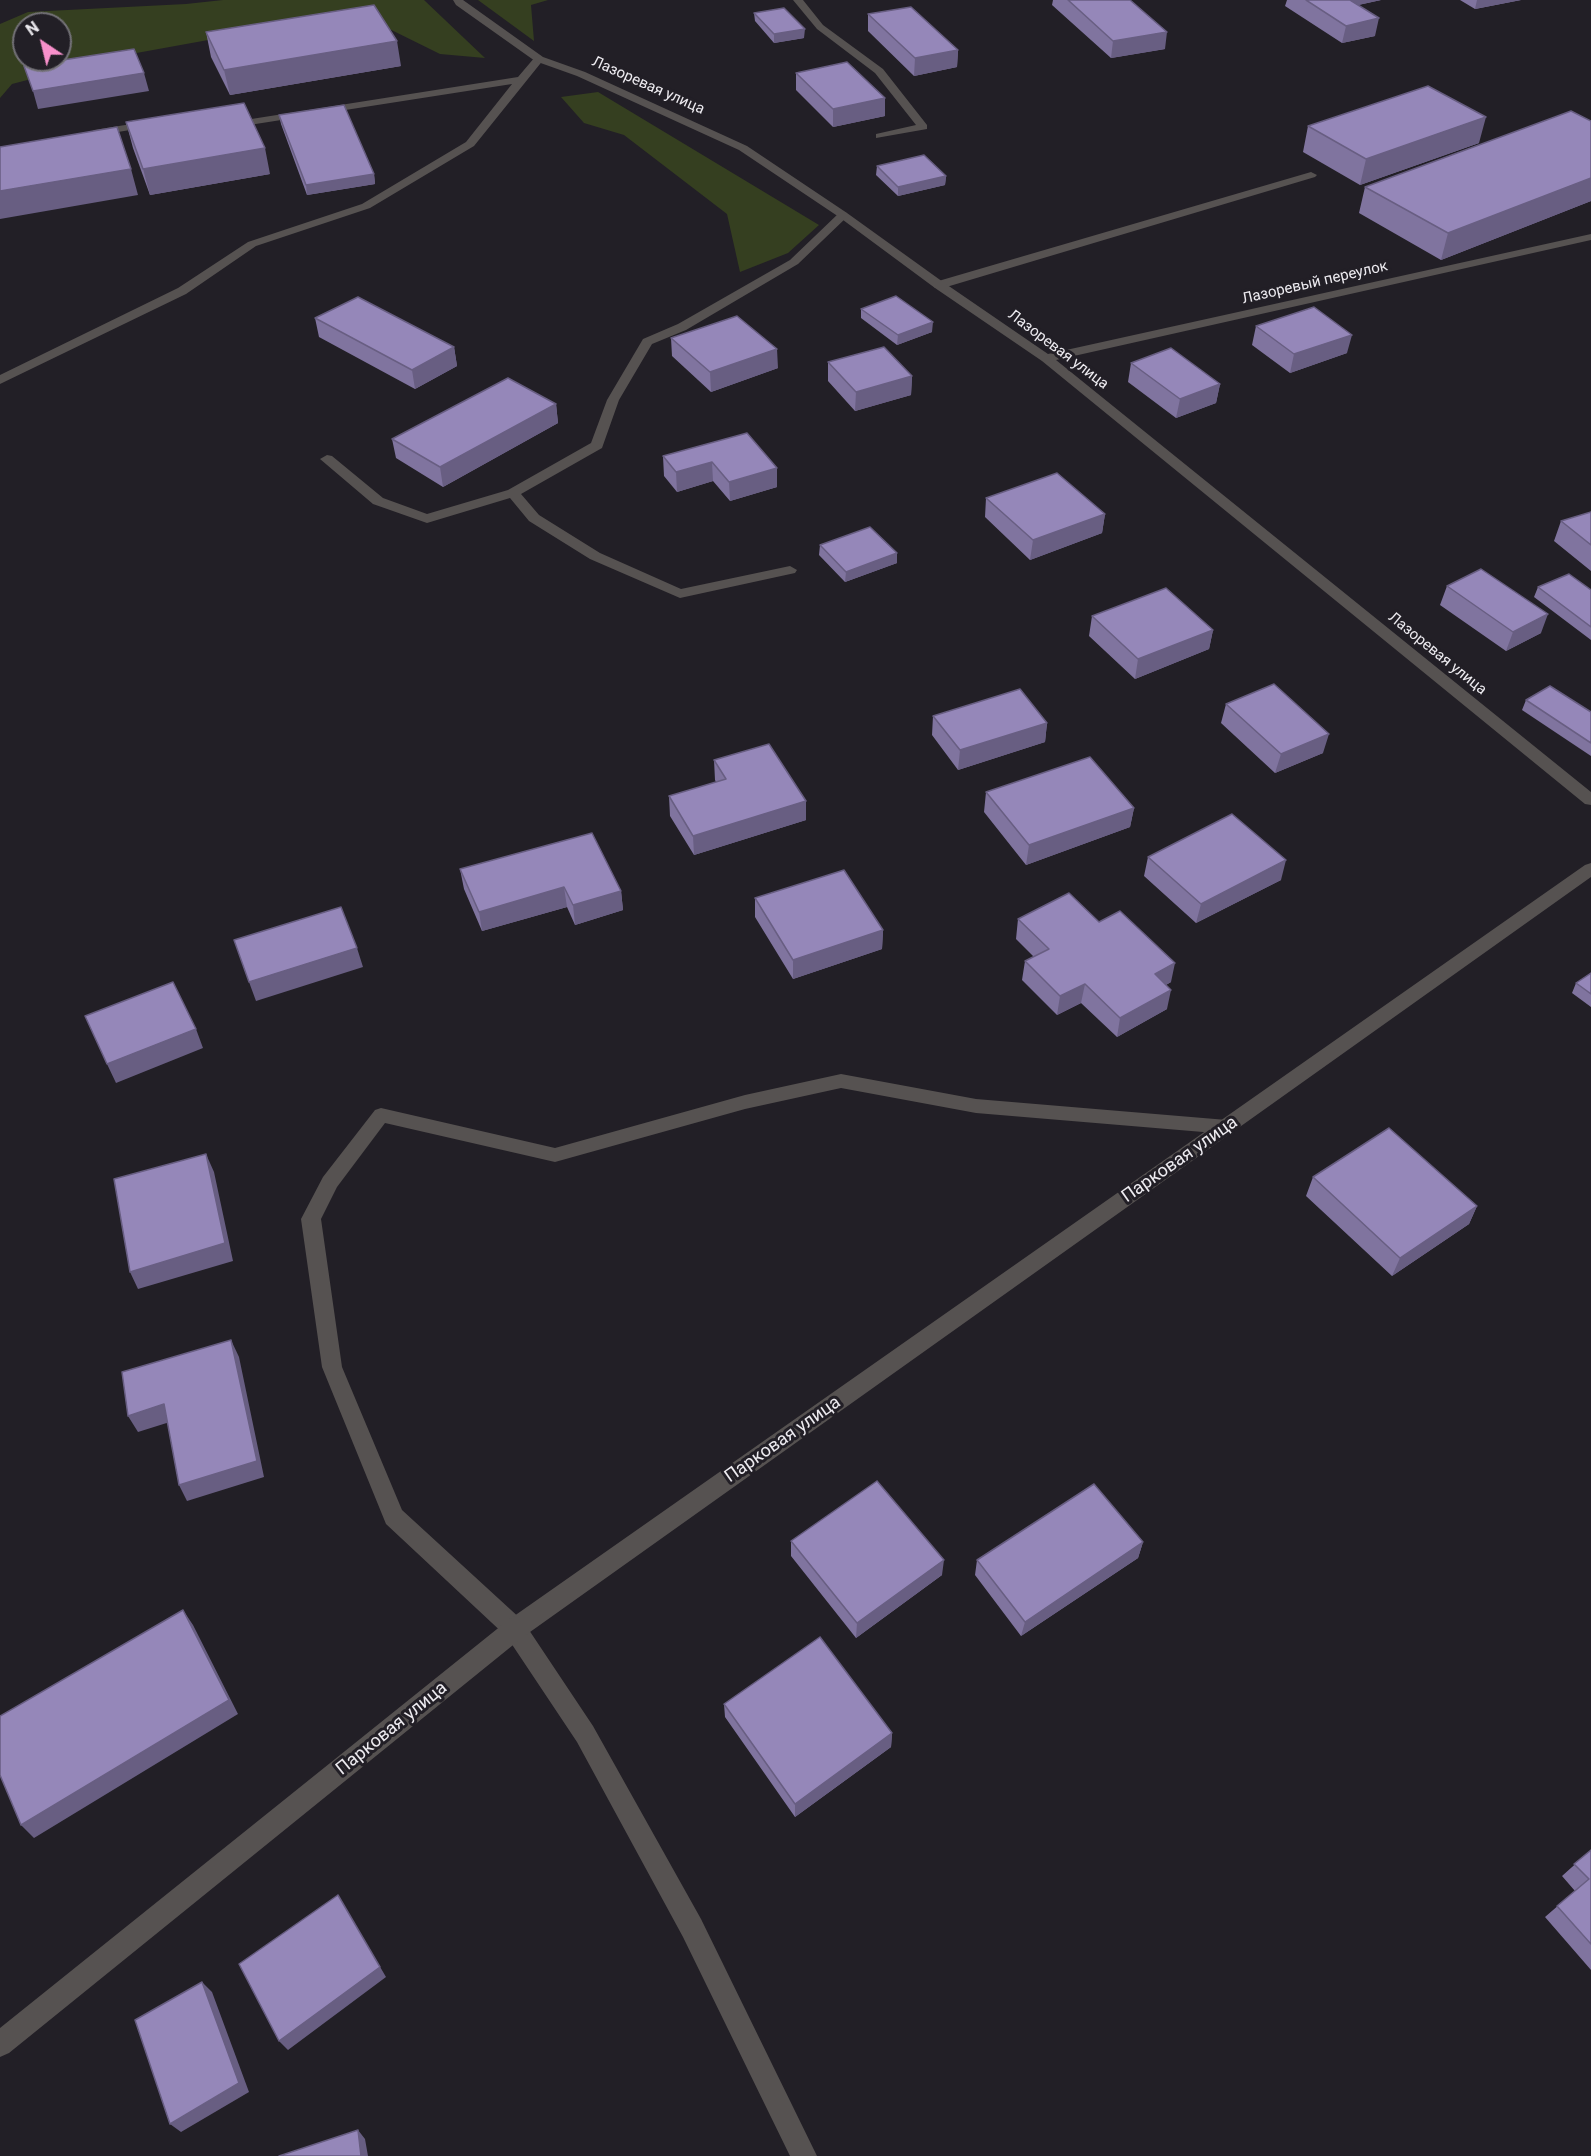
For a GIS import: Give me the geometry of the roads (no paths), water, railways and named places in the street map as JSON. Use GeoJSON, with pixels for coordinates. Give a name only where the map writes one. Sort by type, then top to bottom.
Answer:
{"type":"FeatureCollection","features":[{"type":"Feature","properties":{"kind":"street","name":"Лазоревая улица"},"geometry":{"type":"LineString","coordinates":[[458,0],[459,3],[539,59],[582,74],[743,148],[843,215],[939,285],[1046,358],[1591,800]]}},
{"type":"Feature","properties":{"kind":"street"},"geometry":{"type":"LineString","coordinates":[[798,0],[820,27],[879,71],[923,127],[880,136]]}},
{"type":"Feature","properties":{"kind":"street"},"geometry":{"type":"LineString","coordinates":[[0,380],[182,291],[252,244],[366,206],[470,144],[539,59]]}},
{"type":"Feature","properties":{"kind":"street"},"geometry":{"type":"LineString","coordinates":[[224,126],[521,80]]}},
{"type":"Feature","properties":{"kind":"street"},"geometry":{"type":"LineString","coordinates":[[87,134],[158,123]]}},
{"type":"Feature","properties":{"kind":"street"},"geometry":{"type":"LineString","coordinates":[[939,285],[1311,175]]}},
{"type":"Feature","properties":{"kind":"street"},"geometry":{"type":"LineString","coordinates":[[327,459],[378,501],[427,519],[513,493],[597,445],[613,400],[647,342],[682,327],[794,262],[843,215]]}},
{"type":"Feature","properties":{"kind":"street","name":"Лазоревый переулок"},"geometry":{"type":"LineString","coordinates":[[1046,358],[1591,237]]}},
{"type":"Feature","properties":{"kind":"street"},"geometry":{"type":"LineString","coordinates":[[513,493],[534,518],[595,556],[680,594],[790,570]]}},
{"type":"Feature","properties":{"kind":"street","name":"Парковая улица"},"geometry":{"type":"LineString","coordinates":[[0,2044],[515,1629],[1591,870]]}},
{"type":"Feature","properties":{"kind":"street"},"geometry":{"type":"LineString","coordinates":[[804,2156],[693,1928],[585,1734],[515,1629],[394,1517],[332,1367],[311,1219],[330,1182],[381,1115],[555,1155],[745,1102],[841,1081],[976,1106],[1227,1127]]}}]}
